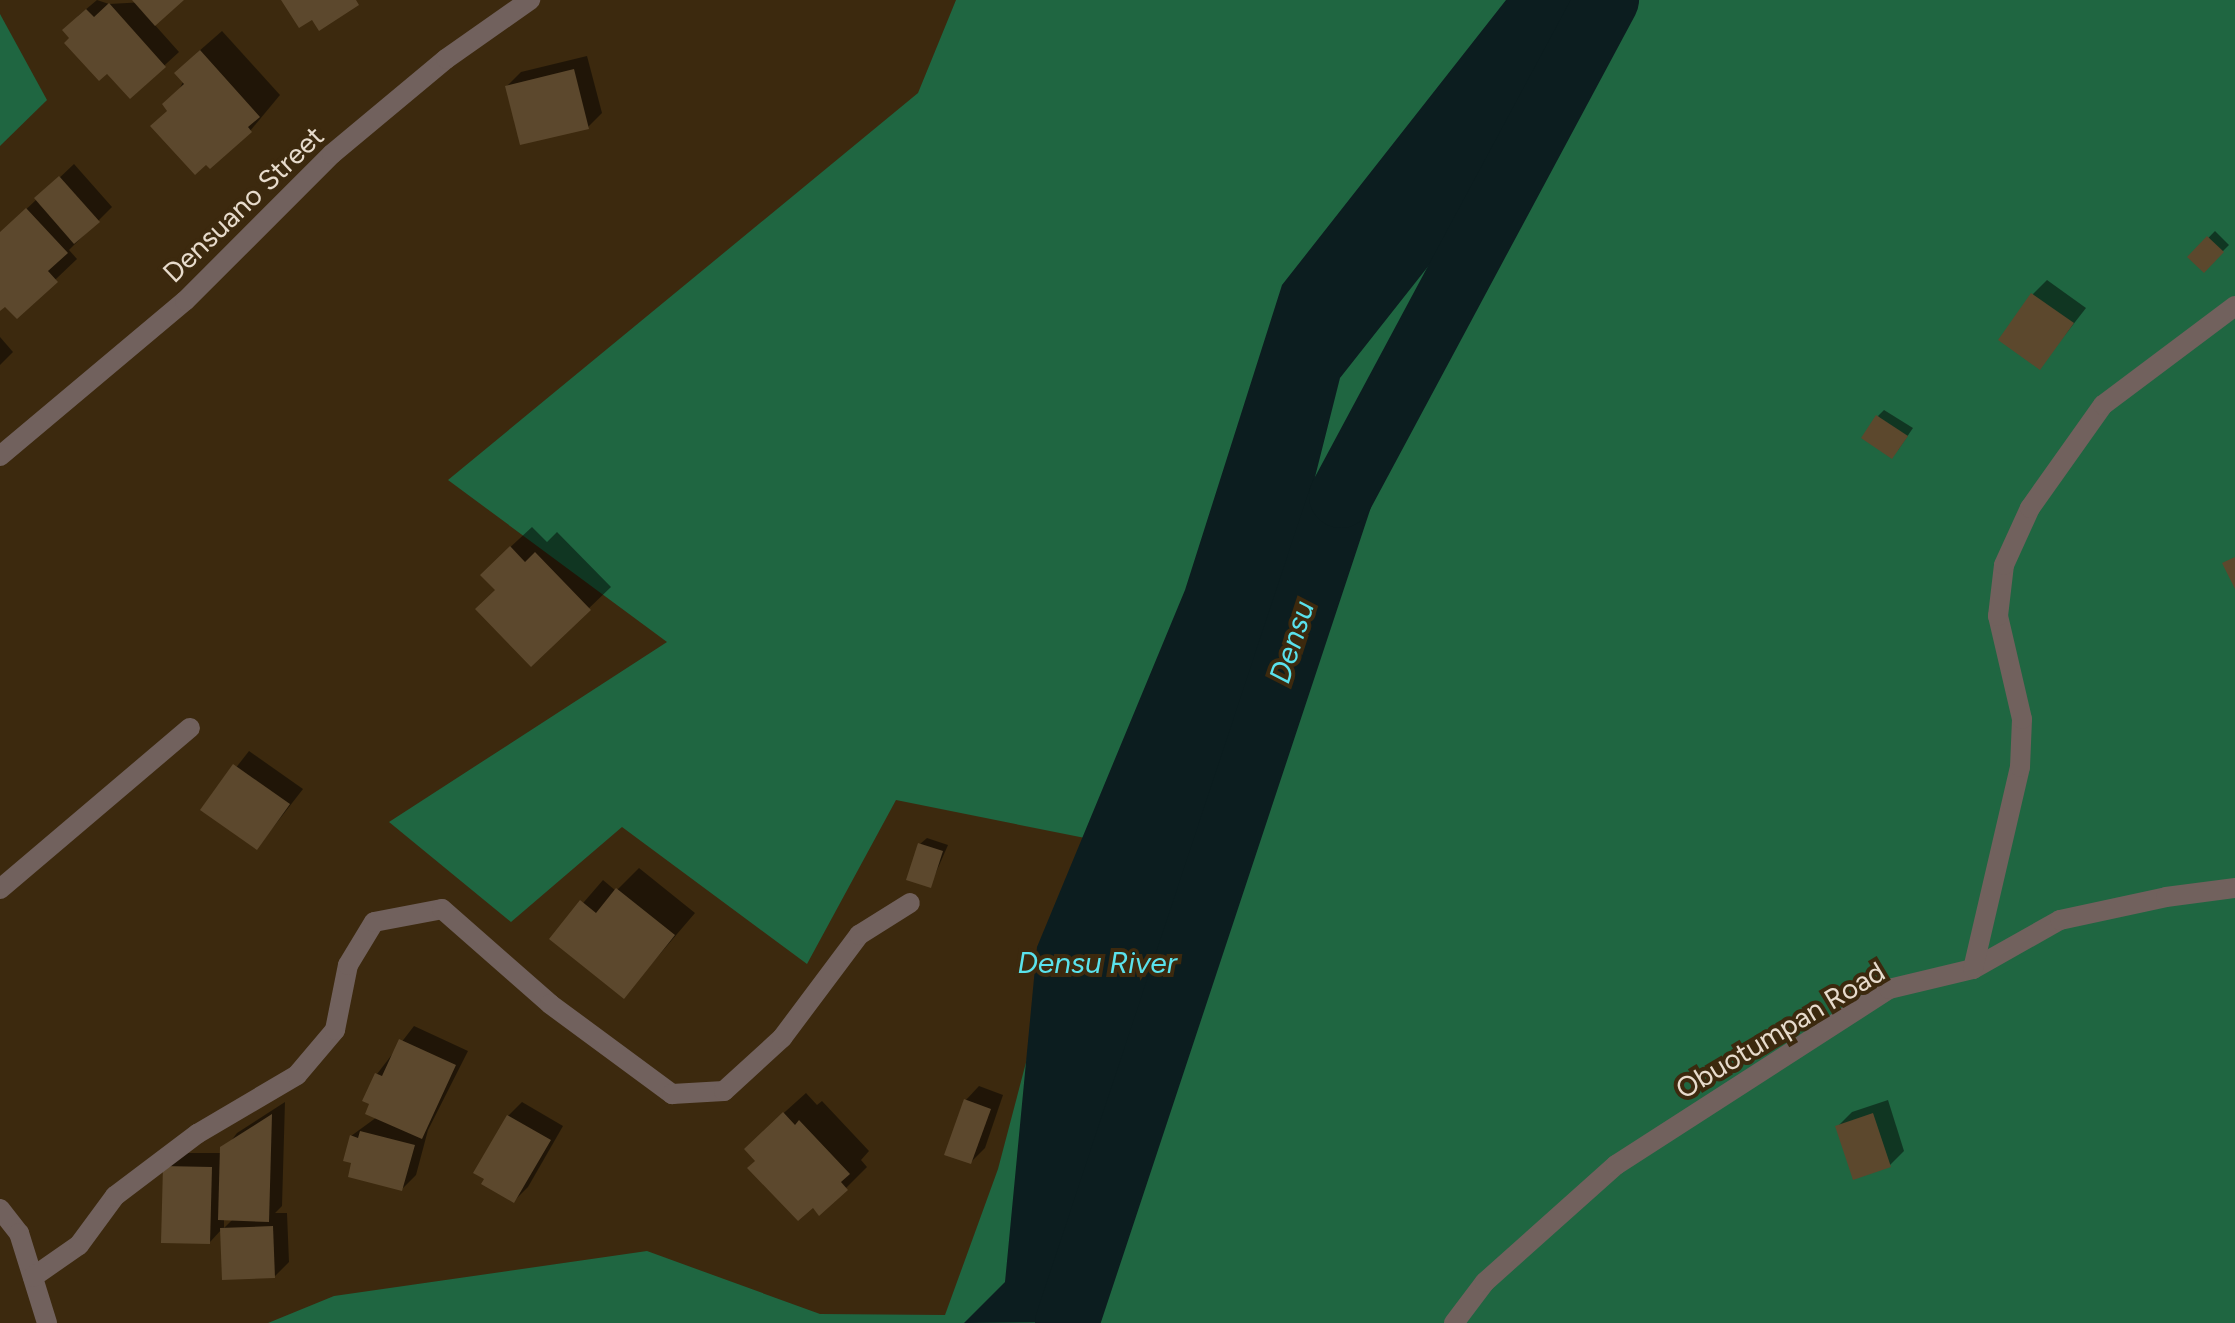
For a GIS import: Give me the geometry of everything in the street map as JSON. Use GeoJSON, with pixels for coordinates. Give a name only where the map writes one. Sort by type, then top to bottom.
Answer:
{"type":"FeatureCollection","features":[{"type":"Feature","properties":{"kind":"street","name":"Densuano Street"},"geometry":{"type":"LineString","coordinates":[[0,456],[185,301],[332,154],[446,59],[530,0]]}},
{"type":"Feature","properties":{"kind":"street"},"geometry":{"type":"LineString","coordinates":[[1973,969],[2020,767],[2022,719],[1998,616],[2004,565],[2030,508],[2103,405],[2235,306]]}},
{"type":"Feature","properties":{"kind":"street"},"geometry":{"type":"LineString","coordinates":[[0,889],[190,728]]}},
{"type":"Feature","properties":{"kind":"street","name":"Obuotumpan Road"},"geometry":{"type":"LineString","coordinates":[[1454,1323],[1485,1282],[1616,1165],[1889,989],[1973,969],[2060,920],[2166,897],[2235,888]]}},
{"type":"Feature","properties":{"kind":"street"},"geometry":{"type":"LineString","coordinates":[[33,1277],[79,1245],[126,1187],[197,1134],[297,1075],[335,1030],[348,965],[374,922],[442,909],[550,1004],[672,1094],[724,1091],[782,1038],[859,935],[910,903]]}},
{"type":"Feature","properties":{"kind":"street"},"geometry":{"type":"LineString","coordinates":[[0,1209],[19,1233],[47,1323]]}},
{"type":"Feature","properties":{"kind":"green space"},"geometry":{"type":"Polygon","coordinates":[[[956,0],[2235,0],[2235,1323],[268,1323],[334,1296],[647,1251],[820,1314],[945,1315],[998,1169],[1085,838],[896,800],[807,964],[622,827],[511,922],[389,822],[667,642],[448,480],[918,93],[956,0]]]}},
{"type":"Feature","properties":{"kind":"green space"},"geometry":{"type":"Polygon","coordinates":[[[0,14],[47,100],[0,146],[0,14]]]}},
{"type":"Feature","properties":{"kind":"water","name":"Densu River"},"geometry":{"type":"Polygon","coordinates":[[[1506,0],[1610,0],[1558,102],[1340,378],[1260,695],[1128,1057],[1095,1322],[964,1323],[1005,1282],[1037,947],[1185,590],[1282,285],[1506,0]]]}},
{"type":"Feature","properties":{"kind":"building"},"geometry":{"type":"Polygon","coordinates":[[[132,0],[184,0],[155,26],[132,0]]]}},
{"type":"Feature","properties":{"kind":"building"},"geometry":{"type":"Polygon","coordinates":[[[281,0],[356,0],[359,5],[319,31],[312,20],[299,28],[281,0]]]}},
{"type":"Feature","properties":{"kind":"building"},"geometry":{"type":"Polygon","coordinates":[[[109,3],[166,67],[130,99],[107,74],[99,81],[64,43],[69,38],[62,30],[86,9],[94,17],[109,3]]]}},
{"type":"Feature","properties":{"kind":"building"},"geometry":{"type":"Polygon","coordinates":[[[200,50],[260,117],[248,127],[252,132],[210,169],[206,165],[195,175],[150,126],[167,111],[162,104],[184,84],[174,73],[200,50]]]}},
{"type":"Feature","properties":{"kind":"building"},"geometry":{"type":"Polygon","coordinates":[[[574,69],[589,129],[520,145],[505,86],[574,69]]]}},
{"type":"Feature","properties":{"kind":"building"},"geometry":{"type":"Polygon","coordinates":[[[59,176],[100,222],[74,244],[34,198],[59,176]]]}},
{"type":"Feature","properties":{"kind":"building"},"geometry":{"type":"Polygon","coordinates":[[[26,208],[68,253],[48,271],[58,282],[17,319],[5,307],[0,311],[0,232],[26,208]]]}},
{"type":"Feature","properties":{"kind":"building"},"geometry":{"type":"Polygon","coordinates":[[[2207,236],[2224,252],[2204,273],[2187,257],[2207,236]]]}},
{"type":"Feature","properties":{"kind":"building"},"geometry":{"type":"Polygon","coordinates":[[[2031,293],[2074,323],[2040,370],[1998,340],[2031,293]]]}},
{"type":"Feature","properties":{"kind":"building"},"geometry":{"type":"Polygon","coordinates":[[[1876,415],[1908,436],[1892,459],[1861,438],[1876,415]]]}},
{"type":"Feature","properties":{"kind":"building"},"geometry":{"type":"Polygon","coordinates":[[[510,546],[525,562],[535,552],[591,610],[531,667],[475,609],[495,590],[480,575],[510,546]]]}},
{"type":"Feature","properties":{"kind":"building"},"geometry":{"type":"Polygon","coordinates":[[[2235,557],[2235,589],[2222,563],[2235,557]]]}},
{"type":"Feature","properties":{"kind":"building"},"geometry":{"type":"Polygon","coordinates":[[[233,764],[290,804],[257,850],[200,810],[233,764]]]}},
{"type":"Feature","properties":{"kind":"building"},"geometry":{"type":"Polygon","coordinates":[[[918,843],[943,851],[931,888],[906,880],[918,843]]]}},
{"type":"Feature","properties":{"kind":"building"},"geometry":{"type":"Polygon","coordinates":[[[616,888],[675,935],[624,999],[549,939],[580,900],[596,913],[616,888]]]}},
{"type":"Feature","properties":{"kind":"building"},"geometry":{"type":"Polygon","coordinates":[[[399,1039],[456,1065],[422,1139],[365,1114],[369,1104],[362,1101],[375,1073],[382,1076],[399,1039]]]}},
{"type":"Feature","properties":{"kind":"building"},"geometry":{"type":"Polygon","coordinates":[[[964,1099],[991,1109],[971,1164],[944,1155],[964,1099]]]}},
{"type":"Feature","properties":{"kind":"building"},"geometry":{"type":"Polygon","coordinates":[[[783,1112],[795,1125],[799,1120],[850,1174],[841,1182],[848,1190],[819,1216],[813,1208],[798,1221],[747,1168],[755,1161],[744,1149],[783,1112]]]}},
{"type":"Feature","properties":{"kind":"building"},"geometry":{"type":"Polygon","coordinates":[[[1873,1113],[1891,1167],[1853,1180],[1835,1126],[1873,1113]]]}},
{"type":"Feature","properties":{"kind":"building"},"geometry":{"type":"Polygon","coordinates":[[[272,1114],[269,1222],[218,1220],[220,1147],[272,1114]]]}},
{"type":"Feature","properties":{"kind":"building"},"geometry":{"type":"Polygon","coordinates":[[[507,1115],[551,1140],[514,1203],[481,1184],[484,1179],[473,1173],[507,1115]]]}},
{"type":"Feature","properties":{"kind":"building"},"geometry":{"type":"Polygon","coordinates":[[[360,1131],[415,1145],[402,1191],[348,1177],[351,1163],[343,1161],[350,1135],[358,1138],[360,1131]]]}},
{"type":"Feature","properties":{"kind":"building"},"geometry":{"type":"Polygon","coordinates":[[[163,1166],[212,1167],[210,1244],[161,1243],[163,1166]]]}},
{"type":"Feature","properties":{"kind":"building"},"geometry":{"type":"Polygon","coordinates":[[[273,1226],[275,1278],[222,1280],[220,1228],[273,1226]]]}},
{"type":"Feature","properties":{"kind":"waterway","name":"Densu"},"geometry":{"type":"LineString","coordinates":[[1067,1323],[1341,496],[1607,0]]}}]}
